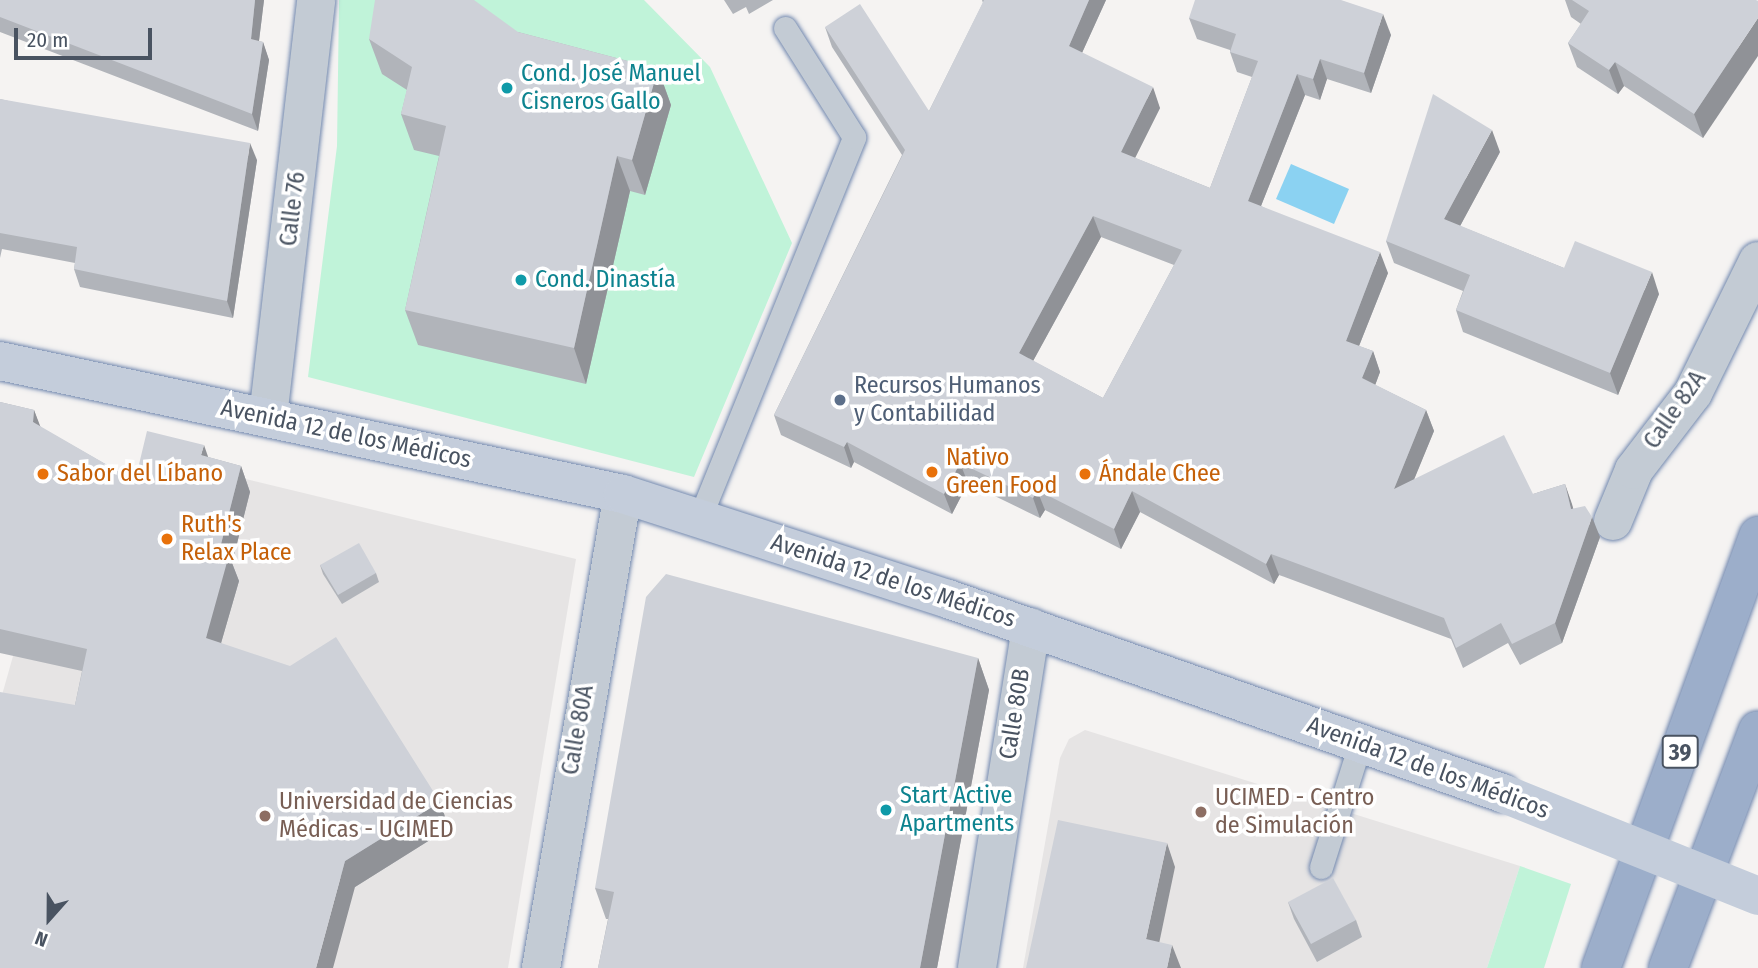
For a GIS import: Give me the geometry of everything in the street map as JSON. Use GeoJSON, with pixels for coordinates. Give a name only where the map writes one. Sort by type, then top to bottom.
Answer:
{"type":"FeatureCollection","features":[{"type":"Feature","properties":{"kind":"highway","name":"39"},"geometry":{"type":"LineString","coordinates":[[1601,968],[1758,536]]}},
{"type":"Feature","properties":{"kind":"highway"},"geometry":{"type":"LineString","coordinates":[[1668,968],[1758,730]]}},
{"type":"Feature","properties":{"kind":"main road","name":"Avenida 12 de los Médicos"},"geometry":{"type":"LineString","coordinates":[[0,361],[623,494],[700,517],[1031,627],[1360,741],[1502,793],[1758,896]]}},
{"type":"Feature","properties":{"kind":"street","name":"Calle 76"},"geometry":{"type":"LineString","coordinates":[[268,417],[316,0]]}},
{"type":"Feature","properties":{"kind":"street","name":"Calle 82A"},"geometry":{"type":"LineString","coordinates":[[1614,521],[1634,470],[1693,393],[1758,261]]}},
{"type":"Feature","properties":{"kind":"street","name":"Calle 80A"},"geometry":{"type":"LineString","coordinates":[[541,968],[623,494]]}},
{"type":"Feature","properties":{"kind":"street","name":"Calle 80B"},"geometry":{"type":"LineString","coordinates":[[977,968],[1031,627]]}},
{"type":"Feature","properties":{"kind":"lane"},"geometry":{"type":"LineString","coordinates":[[700,517],[854,137],[785,28]]}},
{"type":"Feature","properties":{"kind":"lane"},"geometry":{"type":"LineString","coordinates":[[1321,867],[1360,741]]}},
{"type":"Feature","properties":{"kind":"shaded area","name":"Universidad de Ciencias Médicas - UCIMED"},"geometry":{"type":"Polygon","coordinates":[[[213,471],[576,559],[508,968],[0,968],[0,702],[19,635],[213,471]]]}},
{"type":"Feature","properties":{"kind":"shaded area","name":"UCIMED - Centro de Simulación"},"geometry":{"type":"Polygon","coordinates":[[[1085,730],[1520,866],[1487,968],[1023,968],[1060,758],[1069,739],[1085,730]]]}},
{"type":"Feature","properties":{"kind":"green space"},"geometry":{"type":"Polygon","coordinates":[[[339,0],[644,0],[710,67],[792,243],[694,477],[308,377],[337,146],[339,0]]]}},
{"type":"Feature","properties":{"kind":"green space"},"geometry":{"type":"Polygon","coordinates":[[[1520,866],[1571,884],[1544,968],[1487,968],[1520,866]]]}},
{"type":"Feature","properties":{"kind":"water"},"geometry":{"type":"Polygon","coordinates":[[[1291,164],[1349,189],[1334,224],[1276,199],[1291,164]]]}},
{"type":"Feature","properties":{"kind":"building"},"geometry":{"type":"Polygon","coordinates":[[[0,0],[255,0],[251,39],[263,42],[252,114],[0,17],[0,0]]]}},
{"type":"Feature","properties":{"kind":"building"},"geometry":{"type":"Polygon","coordinates":[[[375,0],[474,0],[518,32],[658,69],[632,160],[617,156],[574,348],[405,310],[446,126],[401,114],[412,67],[369,39],[375,0]]]}},
{"type":"Feature","properties":{"kind":"building"},"geometry":{"type":"Polygon","coordinates":[[[984,0],[1089,0],[1069,46],[1153,87],[1121,152],[1210,188],[1258,61],[1230,52],[1236,34],[1189,18],[1195,0],[1341,0],[1383,14],[1364,73],[1320,59],[1313,79],[1297,74],[1248,201],[1380,252],[1346,341],[1373,351],[1362,378],[1426,410],[1394,489],[1504,435],[1533,494],[1565,484],[1571,509],[1585,506],[1592,517],[1555,623],[1512,644],[1501,623],[1456,648],[1444,618],[1271,554],[1266,564],[1132,491],[1114,529],[1037,490],[1033,498],[960,463],[944,494],[847,442],[844,447],[774,415],[905,150],[825,27],[860,4],[929,111],[984,0]],[[1093,216],[1019,353],[1103,398],[1182,250],[1093,216]]]}},
{"type":"Feature","properties":{"kind":"building"},"geometry":{"type":"Polygon","coordinates":[[[1572,0],[1756,0],[1758,18],[1694,114],[1615,62],[1609,70],[1568,43],[1589,11],[1572,0]]]}},
{"type":"Feature","properties":{"kind":"building"},"geometry":{"type":"Polygon","coordinates":[[[1433,94],[1492,130],[1444,219],[1564,268],[1575,241],[1652,272],[1610,373],[1456,310],[1470,275],[1386,241],[1433,94]]]}},
{"type":"Feature","properties":{"kind":"building"},"geometry":{"type":"Polygon","coordinates":[[[0,99],[250,143],[227,301],[74,269],[77,247],[0,233],[0,99]]]}},
{"type":"Feature","properties":{"kind":"building"},"geometry":{"type":"Polygon","coordinates":[[[0,402],[34,410],[33,422],[135,481],[147,431],[204,445],[201,455],[241,466],[219,552],[229,555],[206,638],[290,666],[336,637],[440,802],[345,861],[316,968],[0,968],[0,692],[75,705],[87,649],[0,629],[0,402]]]}},
{"type":"Feature","properties":{"kind":"building"},"geometry":{"type":"Polygon","coordinates":[[[359,543],[376,573],[338,595],[320,565],[359,543]]]}},
{"type":"Feature","properties":{"kind":"building"},"geometry":{"type":"Polygon","coordinates":[[[666,574],[978,658],[920,968],[598,968],[614,892],[595,888],[646,597],[666,574]]]}},
{"type":"Feature","properties":{"kind":"building"},"geometry":{"type":"Polygon","coordinates":[[[1058,820],[1167,843],[1146,939],[1172,945],[1167,968],[1026,968],[1058,820]]]}},
{"type":"Feature","properties":{"kind":"building"},"geometry":{"type":"Polygon","coordinates":[[[1333,878],[1356,920],[1311,944],[1288,902],[1333,878]]]}},
{"type":"Feature","properties":{"kind":"place","name":"Cond. José Manuel Cisneros Gallo"},"geometry":{"type":"Point","coordinates":[507,88]}},
{"type":"Feature","properties":{"kind":"place","name":"Cond. Dinastía"},"geometry":{"type":"Point","coordinates":[521,280]}},
{"type":"Feature","properties":{"kind":"place","name":"Recursos Humanos y Contabilidad"},"geometry":{"type":"Point","coordinates":[840,400]}},
{"type":"Feature","properties":{"kind":"place","name":"Nativo Green Food"},"geometry":{"type":"Point","coordinates":[932,472]}},
{"type":"Feature","properties":{"kind":"place","name":"Sabor del Líbano"},"geometry":{"type":"Point","coordinates":[43,474]}},
{"type":"Feature","properties":{"kind":"place","name":"Ándale Chee"},"geometry":{"type":"Point","coordinates":[1085,474]}},
{"type":"Feature","properties":{"kind":"place","name":"Ruth's Relax Place"},"geometry":{"type":"Point","coordinates":[167,539]}},
{"type":"Feature","properties":{"kind":"place","name":"Start Active Apartments"},"geometry":{"type":"Point","coordinates":[886,810]}},
{"type":"Feature","properties":{"kind":"place","name":"UCIMED - Centro de Simulación"},"geometry":{"type":"Point","coordinates":[1201,812]}},
{"type":"Feature","properties":{"kind":"place","name":"Universidad de Ciencias Médicas - UCIMED"},"geometry":{"type":"Point","coordinates":[265,816]}}]}
